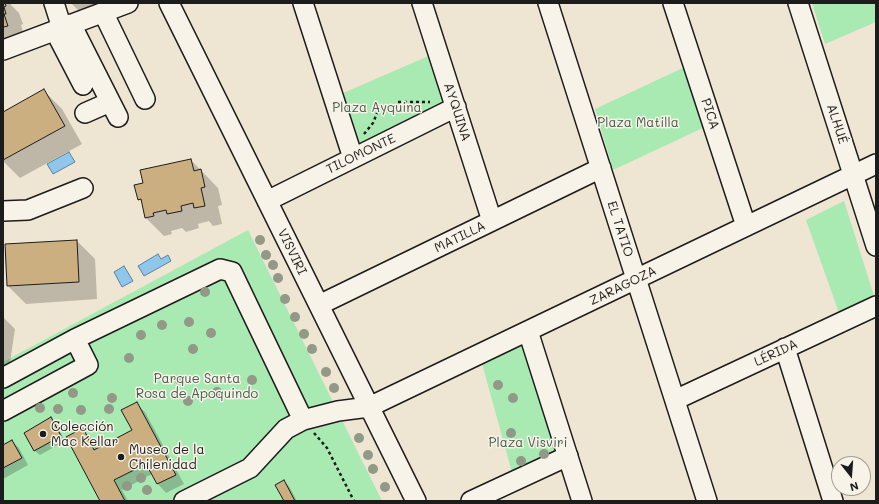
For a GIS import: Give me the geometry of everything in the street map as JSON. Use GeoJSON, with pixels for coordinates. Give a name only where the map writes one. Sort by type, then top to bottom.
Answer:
{"type":"FeatureCollection","features":[{"type":"Feature","properties":{"kind":"street"},"geometry":{"type":"LineString","coordinates":[[54,3],[83,85]]}},
{"type":"Feature","properties":{"kind":"street"},"geometry":{"type":"LineString","coordinates":[[3,50],[128,3]]}},
{"type":"Feature","properties":{"kind":"street","name":"VISVIRI"},"geometry":{"type":"LineString","coordinates":[[168,3],[416,501]]}},
{"type":"Feature","properties":{"kind":"street"},"geometry":{"type":"LineString","coordinates":[[303,3],[353,158]]}},
{"type":"Feature","properties":{"kind":"street","name":"AYQUINA"},"geometry":{"type":"LineString","coordinates":[[422,3],[492,221]]}},
{"type":"Feature","properties":{"kind":"street","name":"EL TATIO"},"geometry":{"type":"LineString","coordinates":[[548,3],[707,501]]}},
{"type":"Feature","properties":{"kind":"street","name":"PICA"},"geometry":{"type":"LineString","coordinates":[[673,3],[746,226]]}},
{"type":"Feature","properties":{"kind":"street","name":"ALHUÉ"},"geometry":{"type":"LineString","coordinates":[[798,3],[876,246]]}},
{"type":"Feature","properties":{"kind":"street"},"geometry":{"type":"LineString","coordinates":[[103,12],[145,99]]}},
{"type":"Feature","properties":{"kind":"street"},"geometry":{"type":"LineString","coordinates":[[63,28],[114,109],[85,113]]}},
{"type":"Feature","properties":{"kind":"street","name":"TILOMONTE"},"geometry":{"type":"LineString","coordinates":[[267,201],[456,108]]}},
{"type":"Feature","properties":{"kind":"street","name":"ZARAGOZA"},"geometry":{"type":"LineString","coordinates":[[184,501],[250,468],[286,429],[303,420],[338,411],[369,406],[876,164]]}},
{"type":"Feature","properties":{"kind":"street","name":"MATILLA"},"geometry":{"type":"LineString","coordinates":[[319,305],[601,168]]}},
{"type":"Feature","properties":{"kind":"street"},"geometry":{"type":"LineString","coordinates":[[3,210],[28,210],[83,188]]}},
{"type":"Feature","properties":{"kind":"street"},"geometry":{"type":"LineString","coordinates":[[3,378],[75,339],[220,269],[232,272],[303,420]]}},
{"type":"Feature","properties":{"kind":"street","name":"LÉRIDA"},"geometry":{"type":"LineString","coordinates":[[675,400],[876,306]]}},
{"type":"Feature","properties":{"kind":"street"},"geometry":{"type":"LineString","coordinates":[[528,331],[582,501]]}},
{"type":"Feature","properties":{"kind":"street"},"geometry":{"type":"LineString","coordinates":[[3,411],[88,365],[75,339]]}},
{"type":"Feature","properties":{"kind":"street"},"geometry":{"type":"LineString","coordinates":[[785,348],[833,501]]}},
{"type":"Feature","properties":{"kind":"street"},"geometry":{"type":"LineString","coordinates":[[471,501],[568,456]]}},
{"type":"Feature","properties":{"kind":"path"},"geometry":{"type":"LineString","coordinates":[[303,420],[327,448],[354,501]]}},
{"type":"Feature","properties":{"kind":"green space"},"geometry":{"type":"Polygon","coordinates":[[[812,3],[876,3],[876,22],[825,44],[812,3]]]}},
{"type":"Feature","properties":{"kind":"green space","name":"Plaza Ayquina"},"geometry":{"type":"Polygon","coordinates":[[[433,54],[447,102],[360,146],[341,94],[433,54]]]}},
{"type":"Feature","properties":{"kind":"green space","name":"Plaza Matilla"},"geometry":{"type":"Polygon","coordinates":[[[687,66],[705,127],[613,170],[595,109],[687,66]]]}},
{"type":"Feature","properties":{"kind":"green space"},"geometry":{"type":"Polygon","coordinates":[[[844,201],[875,299],[839,313],[806,220],[844,201]]]}},
{"type":"Feature","properties":{"kind":"green space","name":"Parque Santa Rosa de Apoquindo"},"geometry":{"type":"Polygon","coordinates":[[[248,230],[382,501],[3,501],[3,362],[248,230]]]}},
{"type":"Feature","properties":{"kind":"green space","name":"Plaza Visviri"},"geometry":{"type":"Polygon","coordinates":[[[522,341],[558,456],[513,476],[481,360],[522,341]]]}},
{"type":"Feature","properties":{"kind":"water"},"geometry":{"type":"Polygon","coordinates":[[[69,152],[75,162],[53,174],[47,164],[69,152]]]}},
{"type":"Feature","properties":{"kind":"water"},"geometry":{"type":"Polygon","coordinates":[[[158,254],[161,259],[168,255],[171,261],[144,276],[138,266],[158,254]]]}},
{"type":"Feature","properties":{"kind":"water"},"geometry":{"type":"Polygon","coordinates":[[[124,266],[133,281],[122,287],[114,272],[124,266]]]}},
{"type":"Feature","properties":{"kind":"building"},"geometry":{"type":"Polygon","coordinates":[[[3,3],[5,3],[6,6],[4,7],[6,14],[4,14],[8,26],[3,27],[3,3]]]}},
{"type":"Feature","properties":{"kind":"building"},"geometry":{"type":"Polygon","coordinates":[[[44,89],[65,126],[3,160],[3,112],[44,89]]]}},
{"type":"Feature","properties":{"kind":"building"},"geometry":{"type":"Polygon","coordinates":[[[191,159],[194,171],[201,169],[205,187],[201,188],[205,206],[194,208],[193,203],[181,206],[182,211],[167,214],[166,210],[153,213],[154,216],[145,218],[141,199],[138,200],[134,185],[143,183],[140,170],[191,159]]]}},
{"type":"Feature","properties":{"kind":"building"},"geometry":{"type":"Polygon","coordinates":[[[77,240],[79,282],[7,286],[5,244],[77,240]]]}},
{"type":"Feature","properties":{"kind":"building","name":"Museo de la Chilenidad"},"geometry":{"type":"Polygon","coordinates":[[[137,402],[176,475],[157,484],[146,464],[114,480],[125,501],[100,501],[66,437],[83,428],[94,450],[132,430],[121,410],[137,402]]]}},
{"type":"Feature","properties":{"kind":"building","name":"Colección Mac Kellar"},"geometry":{"type":"Polygon","coordinates":[[[51,417],[61,436],[34,451],[24,433],[51,417]]]}},
{"type":"Feature","properties":{"kind":"building"},"geometry":{"type":"Polygon","coordinates":[[[12,440],[22,458],[3,468],[3,445],[12,440]]]}},
{"type":"Feature","properties":{"kind":"building"},"geometry":{"type":"Polygon","coordinates":[[[284,480],[295,501],[284,501],[275,485],[284,480]]]}},
{"type":"Feature","properties":{"kind":"place","name":"Colección Mac Kellar"},"geometry":{"type":"Point","coordinates":[43,434]}},
{"type":"Feature","properties":{"kind":"place","name":"Museo de la Chilenidad"},"geometry":{"type":"Point","coordinates":[121,457]}}]}
